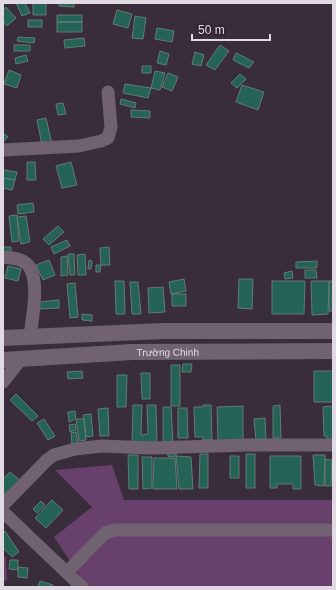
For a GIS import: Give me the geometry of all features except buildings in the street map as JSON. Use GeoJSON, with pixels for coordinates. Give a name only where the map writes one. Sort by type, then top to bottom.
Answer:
{"type":"FeatureCollection","features":[{"type":"Feature","properties":{"kind":"street"},"geometry":{"type":"LineString","coordinates":[[3,150],[79,146],[102,141],[108,138],[111,127],[108,92]]}},
{"type":"Feature","properties":{"kind":"street"},"geometry":{"type":"LineString","coordinates":[[3,257],[22,261],[27,264],[33,276],[34,298],[30,337]]}},
{"type":"Feature","properties":{"kind":"street","name":"Trường Chinh"},"geometry":{"type":"LineString","coordinates":[[3,338],[163,331],[333,331]]}},
{"type":"Feature","properties":{"kind":"street","name":"Trường Chinh"},"geometry":{"type":"LineString","coordinates":[[3,360],[132,352],[333,351]]}},
{"type":"Feature","properties":{"kind":"street"},"geometry":{"type":"LineString","coordinates":[[3,382],[21,359]]}},
{"type":"Feature","properties":{"kind":"street"},"geometry":{"type":"LineString","coordinates":[[3,505],[47,460],[54,455],[75,449],[102,446],[150,448],[255,444],[333,445]]}},
{"type":"Feature","properties":{"kind":"street"},"geometry":{"type":"LineString","coordinates":[[3,512],[82,587]]}},
{"type":"Feature","properties":{"kind":"street"},"geometry":{"type":"LineString","coordinates":[[67,572],[105,533],[115,530],[333,530]]}},
{"type":"Feature","properties":{"kind":"shaded area"},"geometry":{"type":"Polygon","coordinates":[[[112,465],[124,500],[333,500],[333,587],[87,587],[54,537],[92,507],[55,470],[112,465]]]}},
{"type":"Feature","properties":{"kind":"shaded area"},"geometry":{"type":"Polygon","coordinates":[[[3,555],[6,558],[7,580],[3,582],[3,555]]]}}]}
